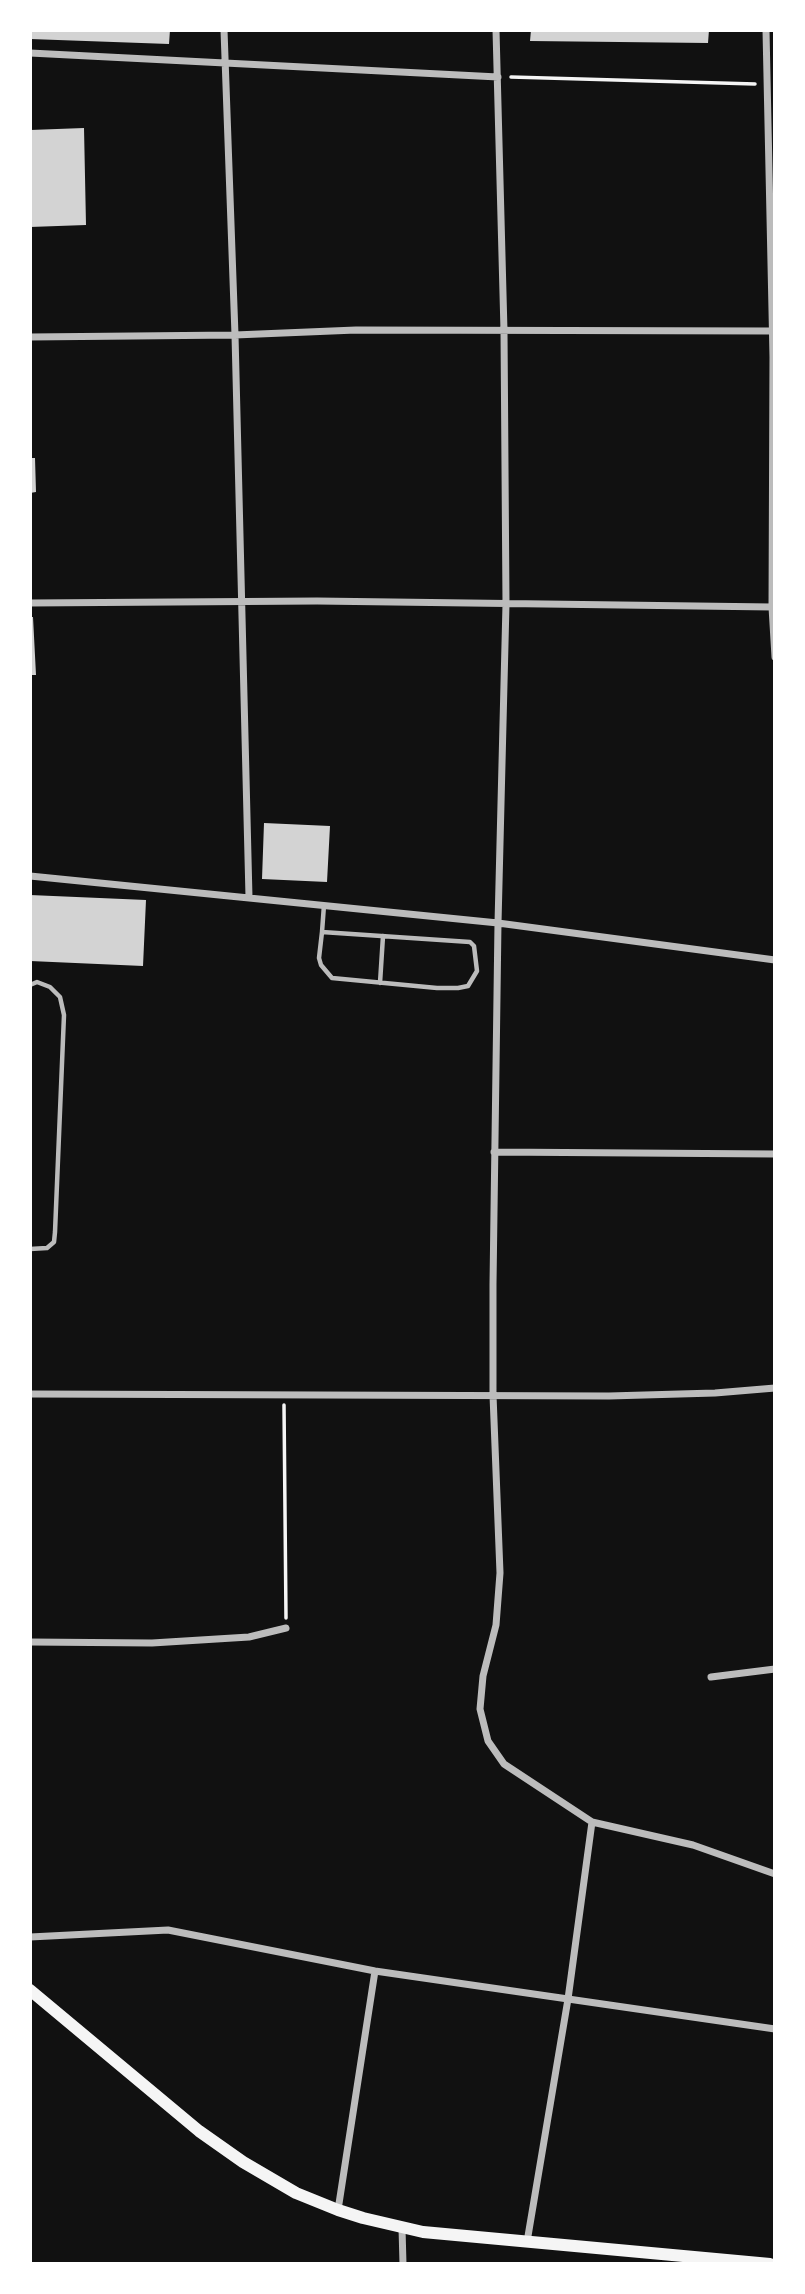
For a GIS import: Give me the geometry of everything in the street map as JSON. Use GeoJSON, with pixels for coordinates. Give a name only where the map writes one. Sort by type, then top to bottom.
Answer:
{"type":"FeatureCollection","features":[{"type":"Feature","properties":{"kind":"main road"},"geometry":{"type":"LineString","coordinates":[[30,1990],[221,2147],[274,2182],[338,2210],[402,2228],[770,2264]]}},
{"type":"Feature","properties":{"kind":"street"},"geometry":{"type":"LineString","coordinates":[[224,30],[235,335],[249,897]]}},
{"type":"Feature","properties":{"kind":"street"},"geometry":{"type":"LineString","coordinates":[[496,30],[504,331],[506,604],[494,1152],[493,1395],[500,1573],[496,1625],[484,1676],[480,1709],[488,1741],[504,1764],[592,1822],[693,1845],[775,1874]]}},
{"type":"Feature","properties":{"kind":"street"},"geometry":{"type":"LineString","coordinates":[[766,30],[772,84],[775,479],[772,607],[775,657]]}},
{"type":"Feature","properties":{"kind":"street"},"geometry":{"type":"LineString","coordinates":[[30,53],[498,77]]}},
{"type":"Feature","properties":{"kind":"street"},"geometry":{"type":"LineString","coordinates":[[30,337],[235,335],[356,330],[773,331]]}},
{"type":"Feature","properties":{"kind":"street"},"geometry":{"type":"LineString","coordinates":[[30,603],[240,601],[772,607]]}},
{"type":"Feature","properties":{"kind":"street"},"geometry":{"type":"LineString","coordinates":[[30,876],[498,923],[775,960]]}},
{"type":"Feature","properties":{"kind":"street"},"geometry":{"type":"LineString","coordinates":[[494,1152],[775,1154]]}},
{"type":"Feature","properties":{"kind":"street"},"geometry":{"type":"LineString","coordinates":[[30,1394],[609,1396],[715,1393],[775,1388]]}},
{"type":"Feature","properties":{"kind":"street"},"geometry":{"type":"LineString","coordinates":[[30,1642],[152,1643],[249,1637],[286,1628]]}},
{"type":"Feature","properties":{"kind":"street"},"geometry":{"type":"LineString","coordinates":[[711,1677],[775,1669]]}},
{"type":"Feature","properties":{"kind":"street"},"geometry":{"type":"LineString","coordinates":[[527,2242],[568,1999],[592,1822]]}},
{"type":"Feature","properties":{"kind":"street"},"geometry":{"type":"LineString","coordinates":[[30,1937],[168,1930],[375,1971],[775,2029]]}},
{"type":"Feature","properties":{"kind":"street"},"geometry":{"type":"LineString","coordinates":[[338,2210],[375,1971]]}},
{"type":"Feature","properties":{"kind":"street"},"geometry":{"type":"LineString","coordinates":[[402,2228],[403,2264]]}},
{"type":"Feature","properties":{"kind":"lane"},"geometry":{"type":"LineString","coordinates":[[322,932],[470,942],[474,946],[477,971],[468,986],[458,988],[332,978],[321,965],[319,958],[324,905]]}},
{"type":"Feature","properties":{"kind":"lane"},"geometry":{"type":"LineString","coordinates":[[380,983],[383,936]]}},
{"type":"Feature","properties":{"kind":"lane"},"geometry":{"type":"LineString","coordinates":[[30,985],[37,982],[50,987],[60,997],[64,1015],[54,1242],[47,1248],[30,1249]]}},
{"type":"Feature","properties":{"kind":"path"},"geometry":{"type":"LineString","coordinates":[[498,77],[772,84]]}},
{"type":"Feature","properties":{"kind":"path"},"geometry":{"type":"LineString","coordinates":[[284,1396],[286,1628]]}},
{"type":"Feature","properties":{"kind":"building"},"geometry":{"type":"Polygon","coordinates":[[[30,30],[170,30],[169,44],[30,39],[30,30]]]}},
{"type":"Feature","properties":{"kind":"building"},"geometry":{"type":"Polygon","coordinates":[[[531,30],[709,30],[708,43],[530,41],[531,30]]]}},
{"type":"Feature","properties":{"kind":"building"},"geometry":{"type":"Polygon","coordinates":[[[84,128],[86,225],[30,227],[30,130],[84,128]]]}},
{"type":"Feature","properties":{"kind":"building"},"geometry":{"type":"Polygon","coordinates":[[[30,458],[35,458],[36,492],[30,493],[30,458]]]}},
{"type":"Feature","properties":{"kind":"building"},"geometry":{"type":"Polygon","coordinates":[[[30,617],[33,617],[36,675],[30,675],[30,617]]]}},
{"type":"Feature","properties":{"kind":"building"},"geometry":{"type":"Polygon","coordinates":[[[264,823],[330,826],[327,882],[262,879],[264,823]]]}},
{"type":"Feature","properties":{"kind":"building"},"geometry":{"type":"Polygon","coordinates":[[[30,895],[146,900],[143,966],[30,961],[30,895]]]}}]}
